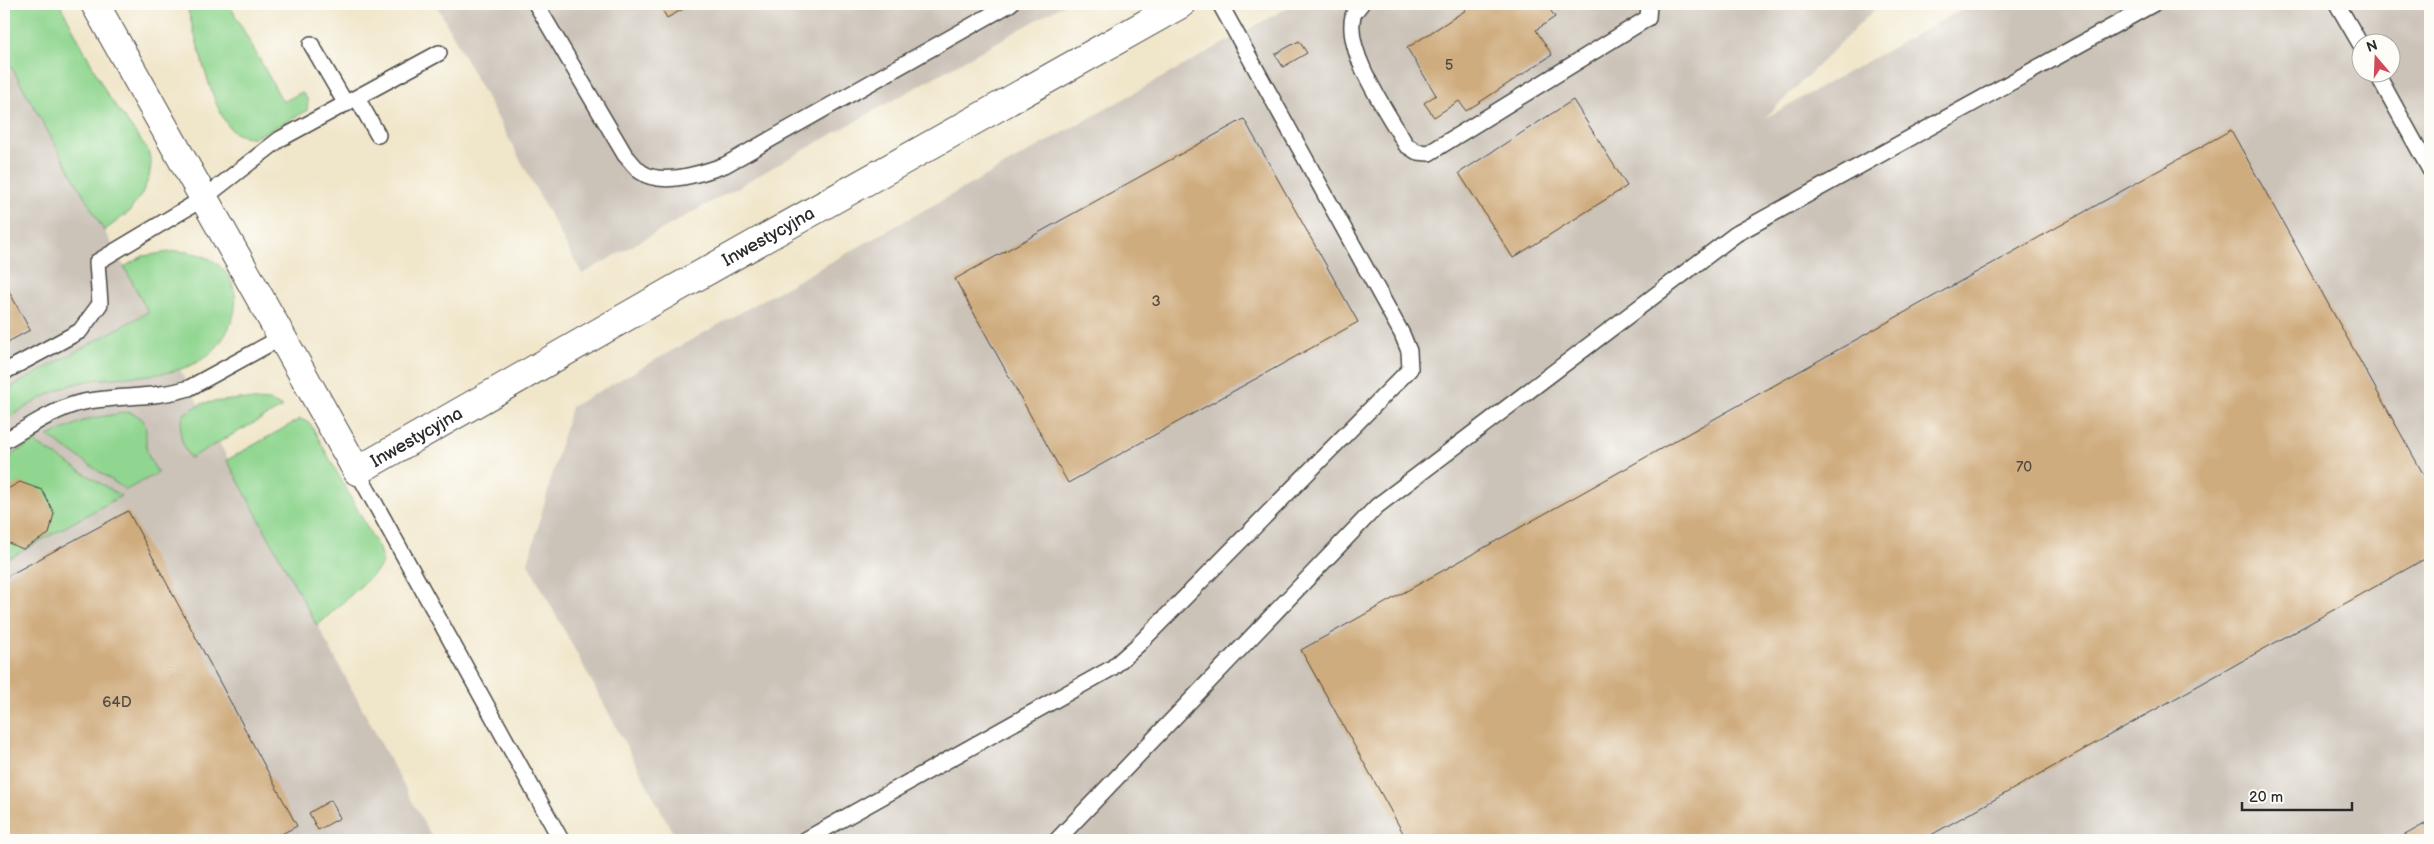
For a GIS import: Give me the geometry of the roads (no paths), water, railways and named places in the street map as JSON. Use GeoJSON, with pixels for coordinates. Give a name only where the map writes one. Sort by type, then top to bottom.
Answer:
{"type":"FeatureCollection","features":[{"type":"Feature","properties":{"kind":"street"},"geometry":{"type":"LineString","coordinates":[[95,4],[357,472]]}},
{"type":"Feature","properties":{"kind":"street","name":"Inwestycyjna"},"geometry":{"type":"LineString","coordinates":[[357,472],[683,284],[1181,4]]}},
{"type":"Feature","properties":{"kind":"lane"},"geometry":{"type":"LineString","coordinates":[[536,4],[625,155],[641,172],[657,178],[700,174],[725,165],[1010,4]]}},
{"type":"Feature","properties":{"kind":"lane"},"geometry":{"type":"LineString","coordinates":[[805,840],[1112,668],[1139,644],[1410,369],[1409,351],[1402,334],[1220,4]]}},
{"type":"Feature","properties":{"kind":"lane"},"geometry":{"type":"LineString","coordinates":[[1361,4],[1353,15],[1352,38],[1357,58],[1406,145],[1417,152],[1429,154],[1648,18],[1648,4]]}},
{"type":"Feature","properties":{"kind":"lane"},"geometry":{"type":"LineString","coordinates":[[1057,840],[1377,506],[1736,234],[2153,4]]}},
{"type":"Feature","properties":{"kind":"lane"},"geometry":{"type":"LineString","coordinates":[[2337,4],[2353,32]]}},
{"type":"Feature","properties":{"kind":"lane"},"geometry":{"type":"LineString","coordinates":[[311,44],[378,135]]}},
{"type":"Feature","properties":{"kind":"lane"},"geometry":{"type":"LineString","coordinates":[[4,372],[80,331],[100,304],[97,262],[204,198],[280,139],[439,53]]}},
{"type":"Feature","properties":{"kind":"lane"},"geometry":{"type":"LineString","coordinates":[[2382,82],[2430,170]]}},
{"type":"Feature","properties":{"kind":"lane"},"geometry":{"type":"LineString","coordinates":[[4,441],[72,405],[113,398],[174,393],[189,388],[282,337]]}},
{"type":"Feature","properties":{"kind":"lane"},"geometry":{"type":"LineString","coordinates":[[357,472],[561,840]]}}]}
